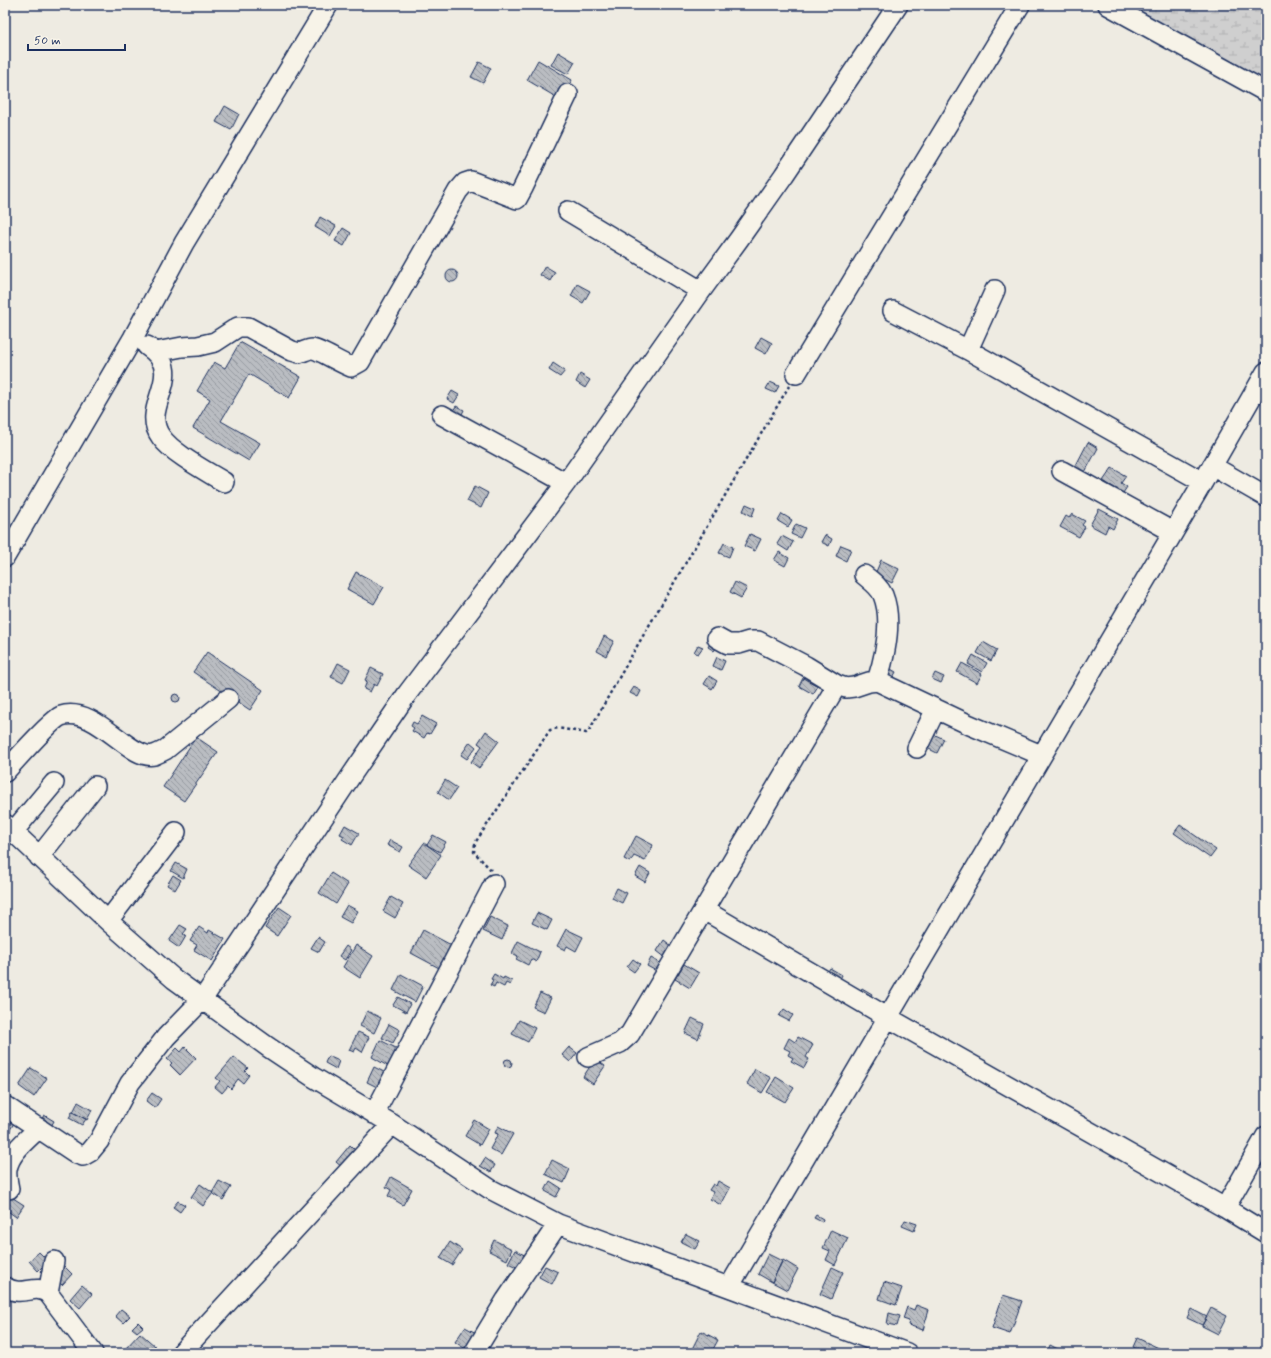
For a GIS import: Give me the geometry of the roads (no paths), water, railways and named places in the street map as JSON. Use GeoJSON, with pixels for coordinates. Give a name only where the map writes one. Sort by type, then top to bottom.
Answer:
{"type":"FeatureCollection","features":[{"type":"Feature","properties":{"kind":"street"},"geometry":{"type":"LineString","coordinates":[[5,557],[133,338],[184,243],[328,5]]}},
{"type":"Feature","properties":{"kind":"street"},"geometry":{"type":"LineString","coordinates":[[5,1106],[77,1154],[86,1156],[99,1141],[130,1083],[166,1037],[202,1000],[350,776],[407,694],[566,483],[784,175],[898,5]]}},
{"type":"Feature","properties":{"kind":"street"},"geometry":{"type":"LineString","coordinates":[[796,374],[1020,5]]}},
{"type":"Feature","properties":{"kind":"street"},"geometry":{"type":"LineString","coordinates":[[1108,5],[1266,92]]}},
{"type":"Feature","properties":{"kind":"street"},"geometry":{"type":"LineString","coordinates":[[156,352],[215,342],[238,327],[248,327],[299,354],[310,349],[316,350],[342,364],[351,367],[360,362],[454,198],[465,183],[471,181],[516,199],[523,188],[568,94]]}},
{"type":"Feature","properties":{"kind":"street"},"geometry":{"type":"LineString","coordinates":[[568,211],[701,291]]}},
{"type":"Feature","properties":{"kind":"street"},"geometry":{"type":"LineString","coordinates":[[968,350],[995,290]]}},
{"type":"Feature","properties":{"kind":"street"},"geometry":{"type":"LineString","coordinates":[[893,311],[1208,474],[1266,497]]}},
{"type":"Feature","properties":{"kind":"street"},"geometry":{"type":"LineString","coordinates":[[133,338],[156,352],[163,360],[165,371],[164,382],[155,413],[155,425],[160,437],[172,448],[224,482]]}},
{"type":"Feature","properties":{"kind":"street"},"geometry":{"type":"LineString","coordinates":[[729,1287],[1041,755],[1208,474],[1266,372]]}},
{"type":"Feature","properties":{"kind":"street"},"geometry":{"type":"LineString","coordinates":[[442,415],[566,483]]}},
{"type":"Feature","properties":{"kind":"street"},"geometry":{"type":"LineString","coordinates":[[1062,471],[1173,532]]}},
{"type":"Feature","properties":{"kind":"street"},"geometry":{"type":"LineString","coordinates":[[864,575],[874,582],[883,594],[887,609],[887,642],[877,681]]}},
{"type":"Feature","properties":{"kind":"street"},"geometry":{"type":"LineString","coordinates":[[717,638],[728,644],[739,644],[749,640],[758,641],[806,666],[837,685],[846,688],[877,681],[970,726],[1041,755]]}},
{"type":"Feature","properties":{"kind":"street"},"geometry":{"type":"LineString","coordinates":[[588,1057],[620,1043],[630,1034],[837,685]]}},
{"type":"Feature","properties":{"kind":"street"},"geometry":{"type":"LineString","coordinates":[[5,772],[60,716],[75,715],[91,720],[132,749],[143,754],[153,756],[165,750],[228,699]]}},
{"type":"Feature","properties":{"kind":"street"},"geometry":{"type":"LineString","coordinates":[[917,748],[936,709]]}},
{"type":"Feature","properties":{"kind":"street"},"geometry":{"type":"LineString","coordinates":[[54,783],[9,828],[146,955],[202,1000],[268,1047],[313,1077],[392,1124],[490,1189],[558,1224],[729,1287],[868,1347],[907,1353]]}},
{"type":"Feature","properties":{"kind":"street"},"geometry":{"type":"LineString","coordinates":[[39,857],[95,786]]}},
{"type":"Feature","properties":{"kind":"street"},"geometry":{"type":"LineString","coordinates":[[108,921],[176,832]]}},
{"type":"Feature","properties":{"kind":"street"},"geometry":{"type":"LineString","coordinates":[[374,1114],[494,884]]}},
{"type":"Feature","properties":{"kind":"street"},"geometry":{"type":"LineString","coordinates":[[704,910],[887,1017],[1225,1208],[1266,1233]]}},
{"type":"Feature","properties":{"kind":"street"},"geometry":{"type":"LineString","coordinates":[[181,1353],[392,1124]]}},
{"type":"Feature","properties":{"kind":"street"},"geometry":{"type":"LineString","coordinates":[[9,1189],[7,1169],[11,1159],[18,1149],[39,1128]]}},
{"type":"Feature","properties":{"kind":"street"},"geometry":{"type":"LineString","coordinates":[[1225,1208],[1266,1136]]}},
{"type":"Feature","properties":{"kind":"street"},"geometry":{"type":"LineString","coordinates":[[474,1353],[506,1300],[558,1224]]}},
{"type":"Feature","properties":{"kind":"street"},"geometry":{"type":"LineString","coordinates":[[48,1293],[54,1261]]}},
{"type":"Feature","properties":{"kind":"street"},"geometry":{"type":"LineString","coordinates":[[5,1287],[11,1291],[21,1292],[41,1289],[48,1293],[93,1353]]}}]}
